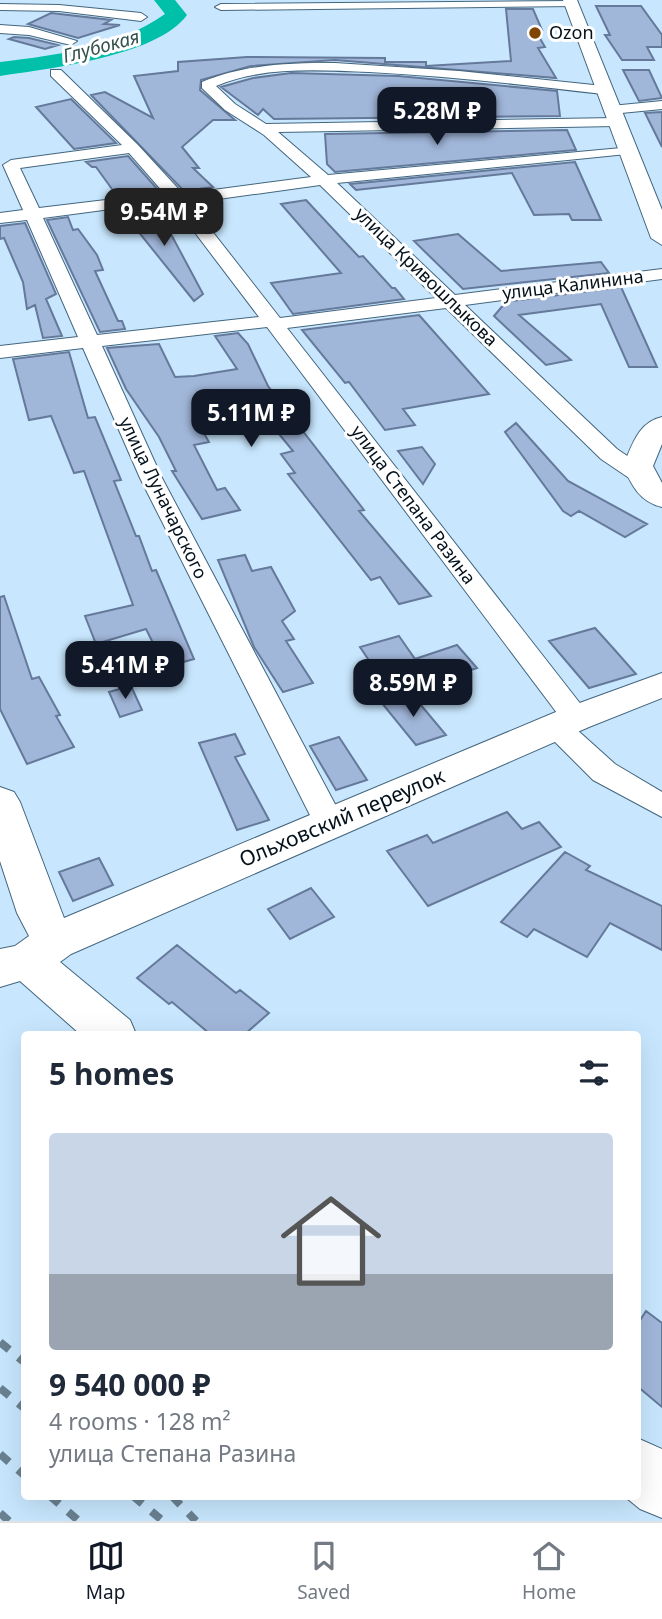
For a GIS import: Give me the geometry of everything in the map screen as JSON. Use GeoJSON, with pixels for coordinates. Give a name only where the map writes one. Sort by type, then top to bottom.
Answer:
{"type":"FeatureCollection","features":[{"type":"Feature","properties":{"kind":"street"},"geometry":{"type":"LineString","coordinates":[[221,7],[571,2],[662,238]]}},
{"type":"Feature","properties":{"kind":"street"},"geometry":{"type":"LineString","coordinates":[[0,7],[59,8],[141,17]]}},
{"type":"Feature","properties":{"kind":"street"},"geometry":{"type":"LineString","coordinates":[[0,29],[29,31],[71,41]]}},
{"type":"Feature","properties":{"kind":"street","name":"улица Кривошлыкова"},"geometry":{"type":"LineString","coordinates":[[603,90],[364,66],[248,71],[214,80],[207,85],[230,107],[263,128],[324,180],[609,453],[640,475],[662,498]]}},
{"type":"Feature","properties":{"kind":"street","name":"улица Степана Разина"},"geometry":{"type":"LineString","coordinates":[[56,73],[133,148],[177,198],[274,323],[566,722]]}},
{"type":"Feature","properties":{"kind":"street"},"geometry":{"type":"LineString","coordinates":[[263,128],[613,116],[662,104]]}},
{"type":"Feature","properties":{"kind":"street","name":"улица Луначарского"},"geometry":{"type":"LineString","coordinates":[[133,148],[11,165],[151,478],[329,823]]}},
{"type":"Feature","properties":{"kind":"street"},"geometry":{"type":"LineString","coordinates":[[0,218],[324,180],[627,150]]}},
{"type":"Feature","properties":{"kind":"street","name":"улица Калинина"},"geometry":{"type":"LineString","coordinates":[[0,352],[274,323],[662,274]]}},
{"type":"Feature","properties":{"kind":"street"},"geometry":{"type":"LineString","coordinates":[[640,475],[638,466],[643,449],[652,434],[662,425]]}},
{"type":"Feature","properties":{"kind":"street","name":"Ольховский переулок"},"geometry":{"type":"LineString","coordinates":[[28,956],[329,823],[566,722],[662,685]]}},
{"type":"Feature","properties":{"kind":"street"},"geometry":{"type":"LineString","coordinates":[[566,722],[604,772],[662,806]]}},
{"type":"Feature","properties":{"kind":"street"},"geometry":{"type":"LineString","coordinates":[[0,802],[39,913],[28,956],[110,1031]]}},
{"type":"Feature","properties":{"kind":"street"},"geometry":{"type":"LineString","coordinates":[[641,1471],[662,1487]]}},
{"type":"Feature","properties":{"kind":"building"},"geometry":{"type":"Polygon","coordinates":[[[596,6],[641,6],[662,35],[662,47],[647,47],[654,60],[622,60],[605,35],[610,35],[596,6]]]}},
{"type":"Feature","properties":{"kind":"building"},"geometry":{"type":"Polygon","coordinates":[[[506,9],[533,9],[542,30],[535,30],[545,47],[538,48],[556,78],[335,60],[251,66],[201,80],[200,90],[235,120],[213,120],[182,147],[199,168],[193,168],[213,187],[184,191],[91,95],[105,92],[153,118],[134,76],[178,71],[178,62],[247,57],[385,58],[385,62],[426,62],[426,66],[511,61],[506,9]]]}},
{"type":"Feature","properties":{"kind":"building"},"geometry":{"type":"Polygon","coordinates":[[[51,13],[111,20],[104,24],[120,25],[78,38],[28,24],[51,13]]]}},
{"type":"Feature","properties":{"kind":"building"},"geometry":{"type":"Polygon","coordinates":[[[14,37],[58,45],[45,49],[9,39],[14,37]]]}},
{"type":"Feature","properties":{"kind":"building"},"geometry":{"type":"Polygon","coordinates":[[[623,70],[649,70],[662,98],[639,101],[623,70]]]}},
{"type":"Feature","properties":{"kind":"building"},"geometry":{"type":"Polygon","coordinates":[[[291,73],[398,76],[557,91],[560,116],[274,119],[263,109],[258,115],[221,87],[253,78],[291,73]]]}},
{"type":"Feature","properties":{"kind":"building"},"geometry":{"type":"Polygon","coordinates":[[[71,99],[116,143],[74,149],[36,107],[71,99]]]}},
{"type":"Feature","properties":{"kind":"building"},"geometry":{"type":"Polygon","coordinates":[[[662,112],[662,147],[645,113],[662,112]]]}},
{"type":"Feature","properties":{"kind":"building"},"geometry":{"type":"Polygon","coordinates":[[[567,130],[576,150],[335,172],[327,164],[325,134],[567,130]]]}},
{"type":"Feature","properties":{"kind":"building"},"geometry":{"type":"Polygon","coordinates":[[[128,156],[159,191],[117,196],[96,167],[86,162],[128,156]]]}},
{"type":"Feature","properties":{"kind":"building"},"geometry":{"type":"Polygon","coordinates":[[[575,162],[601,220],[572,220],[569,214],[534,215],[512,173],[356,190],[350,184],[575,162]]]}},
{"type":"Feature","properties":{"kind":"building"},"geometry":{"type":"Polygon","coordinates":[[[306,200],[359,257],[363,256],[404,299],[293,314],[271,283],[341,273],[281,204],[306,200]]]}},
{"type":"Feature","properties":{"kind":"building"},"geometry":{"type":"Polygon","coordinates":[[[144,207],[172,236],[203,294],[194,301],[121,210],[144,207]]]}},
{"type":"Feature","properties":{"kind":"building"},"geometry":{"type":"Polygon","coordinates":[[[68,217],[73,230],[78,229],[97,255],[103,270],[95,271],[118,321],[122,321],[125,329],[100,332],[47,220],[68,217]]]}},
{"type":"Feature","properties":{"kind":"building"},"geometry":{"type":"Polygon","coordinates":[[[25,223],[56,294],[46,299],[62,336],[43,338],[35,305],[27,309],[23,282],[4,238],[0,239],[0,226],[25,223]]]}},
{"type":"Feature","properties":{"kind":"building"},"geometry":{"type":"Polygon","coordinates":[[[458,234],[501,271],[601,262],[609,273],[463,289],[414,241],[458,234]]]}},
{"type":"Feature","properties":{"kind":"building"},"geometry":{"type":"Polygon","coordinates":[[[621,287],[657,367],[629,367],[601,304],[519,315],[571,360],[546,365],[494,316],[505,303],[508,306],[505,302],[621,287]]]}},
{"type":"Feature","properties":{"kind":"building"},"geometry":{"type":"Polygon","coordinates":[[[419,315],[489,394],[403,409],[415,425],[385,430],[349,382],[345,383],[302,330],[419,315]]]}},
{"type":"Feature","properties":{"kind":"building"},"geometry":{"type":"Polygon","coordinates":[[[238,333],[248,344],[268,386],[364,510],[359,511],[431,596],[399,604],[380,577],[371,580],[288,474],[295,473],[281,454],[293,451],[252,401],[196,411],[204,422],[198,423],[209,442],[194,445],[217,490],[225,488],[240,510],[202,519],[172,471],[176,471],[159,437],[126,389],[107,348],[159,344],[175,377],[194,376],[237,369],[215,336],[238,333]]]}},
{"type":"Feature","properties":{"kind":"building"},"geometry":{"type":"Polygon","coordinates":[[[69,352],[88,418],[95,417],[121,480],[114,481],[136,536],[139,536],[152,571],[156,570],[194,659],[165,667],[146,629],[96,644],[85,616],[133,605],[84,471],[74,473],[51,416],[29,420],[13,359],[69,352]]]}},
{"type":"Feature","properties":{"kind":"building"},"geometry":{"type":"Polygon","coordinates":[[[516,423],[568,481],[647,524],[625,537],[579,511],[571,516],[563,511],[505,432],[516,423]]]}},
{"type":"Feature","properties":{"kind":"building"},"geometry":{"type":"Polygon","coordinates":[[[422,447],[435,464],[423,484],[398,451],[422,447]]]}},
{"type":"Feature","properties":{"kind":"building"},"geometry":{"type":"Polygon","coordinates":[[[245,555],[252,571],[271,567],[295,611],[282,621],[294,639],[286,641],[313,683],[283,692],[254,647],[218,560],[245,555]]]}},
{"type":"Feature","properties":{"kind":"building"},"geometry":{"type":"Polygon","coordinates":[[[4,596],[32,679],[39,677],[60,715],[56,716],[74,747],[27,764],[0,709],[0,597],[4,596]]]}},
{"type":"Feature","properties":{"kind":"building"},"geometry":{"type":"Polygon","coordinates":[[[595,628],[636,674],[589,688],[549,641],[595,628]]]}},
{"type":"Feature","properties":{"kind":"building"},"geometry":{"type":"Polygon","coordinates":[[[399,636],[415,659],[457,645],[477,668],[393,696],[360,647],[399,636]]]}},
{"type":"Feature","properties":{"kind":"building"},"geometry":{"type":"Polygon","coordinates":[[[131,686],[142,710],[120,717],[109,692],[131,686]]]}},
{"type":"Feature","properties":{"kind":"building"},"geometry":{"type":"Polygon","coordinates":[[[410,692],[446,735],[416,745],[381,702],[410,692]]]}},
{"type":"Feature","properties":{"kind":"building"},"geometry":{"type":"Polygon","coordinates":[[[235,734],[245,754],[235,757],[269,820],[237,830],[199,743],[235,734]]]}},
{"type":"Feature","properties":{"kind":"building"},"geometry":{"type":"Polygon","coordinates":[[[339,737],[367,780],[336,790],[310,746],[339,737]]]}},
{"type":"Feature","properties":{"kind":"building"},"geometry":{"type":"Polygon","coordinates":[[[507,812],[522,829],[539,822],[561,847],[428,906],[387,851],[427,835],[433,843],[507,812]]]}},
{"type":"Feature","properties":{"kind":"building"},"geometry":{"type":"Polygon","coordinates":[[[565,852],[590,866],[586,870],[662,906],[662,950],[610,923],[587,957],[534,929],[527,937],[501,922],[565,852]]]}},
{"type":"Feature","properties":{"kind":"building"},"geometry":{"type":"Polygon","coordinates":[[[99,858],[113,885],[73,901],[59,872],[99,858]]]}},
{"type":"Feature","properties":{"kind":"building"},"geometry":{"type":"Polygon","coordinates":[[[311,888],[334,917],[290,939],[268,909],[311,888]]]}},
{"type":"Feature","properties":{"kind":"building"},"geometry":{"type":"Polygon","coordinates":[[[177,945],[236,993],[240,990],[269,1013],[248,1031],[206,1031],[172,1002],[169,1004],[137,978],[177,945]]]}},
{"type":"Feature","properties":{"kind":"building"},"geometry":{"type":"Polygon","coordinates":[[[646,1311],[662,1323],[662,1407],[641,1389],[641,1319],[646,1311]]]}},
{"type":"Feature","properties":{"kind":"waterway","name":"Глубокая"},"geometry":{"type":"LineString","coordinates":[[0,69],[69,59],[139,38],[177,15],[164,0]]}},
{"type":"Feature","properties":{"kind":"railway"},"geometry":{"type":"LineString","coordinates":[[0,1342],[21,1360]]}},
{"type":"Feature","properties":{"kind":"railway"},"geometry":{"type":"LineString","coordinates":[[0,1388],[21,1406]]}},
{"type":"Feature","properties":{"kind":"railway"},"geometry":{"type":"LineString","coordinates":[[0,1454],[21,1472]]}},
{"type":"Feature","properties":{"kind":"railway"},"geometry":{"type":"LineString","coordinates":[[55,1500],[79,1521]]}},
{"type":"Feature","properties":{"kind":"railway"},"geometry":{"type":"LineString","coordinates":[[138,1500],[163,1521]]}},
{"type":"Feature","properties":{"kind":"railway"},"geometry":{"type":"LineString","coordinates":[[176,1500],[196,1521]]}},
{"type":"Feature","properties":{"kind":"railway"},"geometry":{"type":"LineString","coordinates":[[0,1513],[9,1521]]}},
{"type":"Feature","properties":{"kind":"place","name":"Ozon"},"geometry":{"type":"Point","coordinates":[535,33]}}]}
